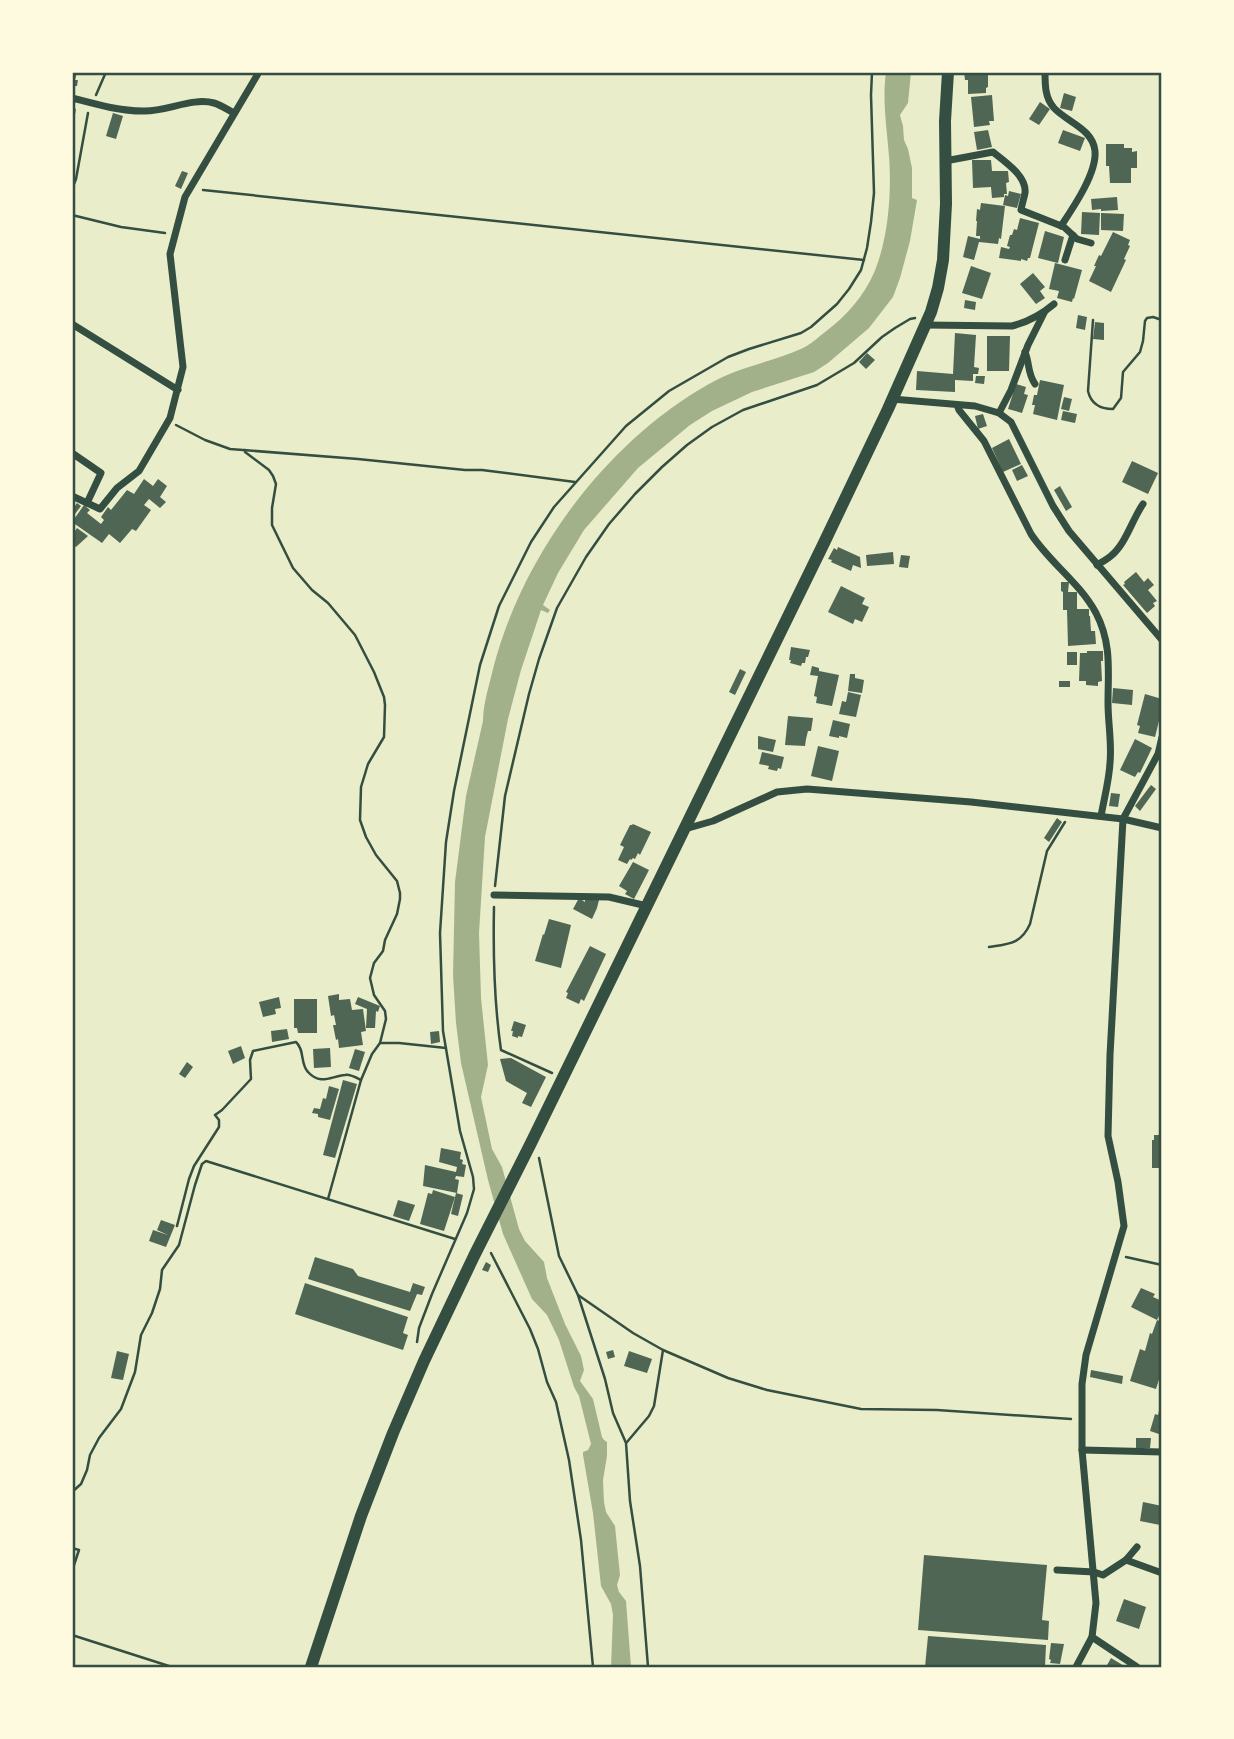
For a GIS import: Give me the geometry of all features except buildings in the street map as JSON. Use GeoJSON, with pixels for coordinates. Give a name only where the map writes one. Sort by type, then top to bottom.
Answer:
{"type":"FeatureCollection","features":[{"type":"Feature","properties":{"kind":"main road"},"geometry":{"type":"LineString","coordinates":[[311,1667],[361,1516],[424,1361],[685,829],[925,325],[939,288],[943,260],[948,72]]}},
{"type":"Feature","properties":{"kind":"street"},"geometry":{"type":"LineString","coordinates":[[72,496],[100,509],[117,488],[139,471],[169,421],[183,367],[170,254],[175,234],[189,188],[258,72]]}},
{"type":"Feature","properties":{"kind":"street"},"geometry":{"type":"LineString","coordinates":[[1045,72],[1049,101],[1055,109],[1084,131],[1095,148],[1095,159],[1090,172],[1061,226]]}},
{"type":"Feature","properties":{"kind":"street"},"geometry":{"type":"LineString","coordinates":[[72,98],[143,111],[211,102],[234,113]]}},
{"type":"Feature","properties":{"kind":"street"},"geometry":{"type":"LineString","coordinates":[[945,161],[993,152],[1008,164],[1024,184],[1026,190],[1021,210],[1061,226],[1077,239],[1091,243]]}},
{"type":"Feature","properties":{"kind":"street"},"geometry":{"type":"LineString","coordinates":[[1065,260],[1073,235]]}},
{"type":"Feature","properties":{"kind":"street"},"geometry":{"type":"LineString","coordinates":[[925,325],[1012,326],[1023,323],[1054,304]]}},
{"type":"Feature","properties":{"kind":"street"},"geometry":{"type":"LineString","coordinates":[[999,413],[1044,312]]}},
{"type":"Feature","properties":{"kind":"street"},"geometry":{"type":"LineString","coordinates":[[72,324],[178,390]]}},
{"type":"Feature","properties":{"kind":"street"},"geometry":{"type":"LineString","coordinates":[[1025,352],[1028,358],[1027,368],[1035,384]]}},
{"type":"Feature","properties":{"kind":"street"},"geometry":{"type":"LineString","coordinates":[[892,399],[975,406],[999,413],[1011,422],[1064,523],[1162,640]]}},
{"type":"Feature","properties":{"kind":"street"},"geometry":{"type":"LineString","coordinates":[[957,405],[984,441],[1031,534],[1079,587],[1102,629],[1110,667],[1110,762],[1101,816]]}},
{"type":"Feature","properties":{"kind":"street"},"geometry":{"type":"LineString","coordinates":[[72,453],[101,473],[87,503]]}},
{"type":"Feature","properties":{"kind":"street"},"geometry":{"type":"LineString","coordinates":[[1097,565],[1113,554],[1122,543],[1143,504]]}},
{"type":"Feature","properties":{"kind":"street"},"geometry":{"type":"LineString","coordinates":[[1076,1667],[1092,1637],[1096,1603],[1082,1450],[1082,1384],[1086,1355],[1124,1226],[1108,1136],[1123,819],[1158,754],[1162,737]]}},
{"type":"Feature","properties":{"kind":"street"},"geometry":{"type":"LineString","coordinates":[[685,829],[713,821],[777,792],[807,789],[1101,816],[1162,828]]}},
{"type":"Feature","properties":{"kind":"street"},"geometry":{"type":"LineString","coordinates":[[495,895],[609,897],[647,906]]}},
{"type":"Feature","properties":{"kind":"street"},"geometry":{"type":"LineString","coordinates":[[1082,1450],[1162,1452]]}},
{"type":"Feature","properties":{"kind":"street"},"geometry":{"type":"LineString","coordinates":[[1057,1570],[1103,1575],[1126,1560],[1137,1547]]}},
{"type":"Feature","properties":{"kind":"street"},"geometry":{"type":"LineString","coordinates":[[1126,1560],[1162,1573]]}},
{"type":"Feature","properties":{"kind":"street"},"geometry":{"type":"LineString","coordinates":[[1092,1637],[1137,1667]]}},
{"type":"Feature","properties":{"kind":"path"},"geometry":{"type":"LineString","coordinates":[[72,189],[89,106],[106,72]]}},
{"type":"Feature","properties":{"kind":"path"},"geometry":{"type":"LineString","coordinates":[[424,1361],[416,1349],[419,1328],[467,1213],[474,1189],[460,1131],[443,1031],[440,933],[446,842],[456,778],[480,665],[499,607],[531,542],[554,507],[626,426],[669,391],[728,357],[801,333],[811,327],[849,289],[861,270],[872,222],[872,72]]}},
{"type":"Feature","properties":{"kind":"path"},"geometry":{"type":"LineString","coordinates":[[189,188],[864,260]]}},
{"type":"Feature","properties":{"kind":"path"},"geometry":{"type":"LineString","coordinates":[[72,215],[121,227],[175,234]]}},
{"type":"Feature","properties":{"kind":"path"},"geometry":{"type":"LineString","coordinates":[[1093,320],[1088,391],[1093,403],[1109,409],[1113,409],[1121,398],[1122,372],[1140,352],[1145,321],[1153,317],[1162,320]]}},
{"type":"Feature","properties":{"kind":"path"},"geometry":{"type":"LineString","coordinates":[[562,1077],[501,1050],[493,952],[495,895],[505,796],[529,694],[557,608],[586,557],[609,524],[635,494],[687,445],[743,410],[803,391],[836,375],[855,363],[882,337],[910,319],[918,318],[925,325]]}},
{"type":"Feature","properties":{"kind":"path"},"geometry":{"type":"LineString","coordinates":[[169,421],[230,449],[482,470],[575,482]]}},
{"type":"Feature","properties":{"kind":"path"},"geometry":{"type":"LineString","coordinates":[[245,450],[273,476],[276,484],[272,525],[293,568],[345,621],[355,635],[384,696],[384,737],[363,777],[360,820],[376,855],[397,881],[400,893],[397,914],[370,978],[374,995],[386,1011],[386,1019],[380,1043],[361,1080],[328,1199]]}},
{"type":"Feature","properties":{"kind":"path"},"geometry":{"type":"LineString","coordinates":[[989,947],[1010,944],[1027,932],[1048,851],[1071,813]]}},
{"type":"Feature","properties":{"kind":"path"},"geometry":{"type":"LineString","coordinates":[[177,1226],[194,1166],[219,1127],[219,1120],[215,1115],[251,1079],[250,1060],[253,1051],[296,1042],[302,1051],[304,1067],[311,1075],[325,1080],[346,1074],[361,1080]]}},
{"type":"Feature","properties":{"kind":"path"},"geometry":{"type":"LineString","coordinates":[[380,1043],[446,1048]]}},
{"type":"Feature","properties":{"kind":"path"},"geometry":{"type":"LineString","coordinates":[[529,1147],[539,1158],[559,1256],[578,1295],[613,1413],[626,1443],[648,1667]]}},
{"type":"Feature","properties":{"kind":"path"},"geometry":{"type":"LineString","coordinates":[[72,1492],[81,1484],[90,1455],[99,1438],[121,1409],[135,1372],[141,1335],[160,1289],[162,1270],[179,1245],[195,1185],[202,1164],[206,1161],[455,1240]]}},
{"type":"Feature","properties":{"kind":"path"},"geometry":{"type":"LineString","coordinates":[[485,1233],[492,1256],[530,1329],[556,1402],[569,1460],[581,1540],[593,1667]]}},
{"type":"Feature","properties":{"kind":"path"},"geometry":{"type":"LineString","coordinates":[[1116,1255],[1162,1265]]}},
{"type":"Feature","properties":{"kind":"path"},"geometry":{"type":"LineString","coordinates":[[578,1295],[663,1350],[728,1378],[767,1390],[861,1409],[937,1410],[1081,1419]]}},
{"type":"Feature","properties":{"kind":"path"},"geometry":{"type":"LineString","coordinates":[[626,1443],[654,1406],[663,1350]]}},
{"type":"Feature","properties":{"kind":"path"},"geometry":{"type":"LineString","coordinates":[[72,1548],[79,1550],[72,1572]]}},
{"type":"Feature","properties":{"kind":"path"},"geometry":{"type":"LineString","coordinates":[[72,1635],[172,1667]]}},
{"type":"Feature","properties":{"kind":"shaded area"},"geometry":{"type":"Polygon","coordinates":[[[886,72],[911,72],[908,103],[900,115],[912,168],[912,198],[917,200],[910,241],[893,297],[869,328],[814,372],[752,392],[690,425],[638,468],[584,530],[558,573],[543,605],[550,610],[548,613],[541,610],[521,670],[508,719],[485,837],[479,933],[481,998],[488,1065],[481,1097],[492,1149],[502,1167],[519,1229],[525,1241],[544,1262],[547,1278],[565,1324],[581,1356],[584,1370],[580,1381],[593,1399],[602,1437],[607,1442],[604,1502],[606,1512],[615,1526],[620,1575],[617,1585],[626,1601],[631,1667],[611,1667],[613,1615],[611,1604],[601,1586],[583,1455],[591,1444],[579,1396],[559,1340],[547,1315],[532,1299],[503,1234],[461,1063],[453,975],[455,882],[466,796],[483,721],[486,695],[506,626],[524,585],[573,506],[603,470],[636,437],[671,408],[720,378],[792,353],[807,345],[842,318],[870,281],[885,237],[889,203],[886,72]]]}}]}
